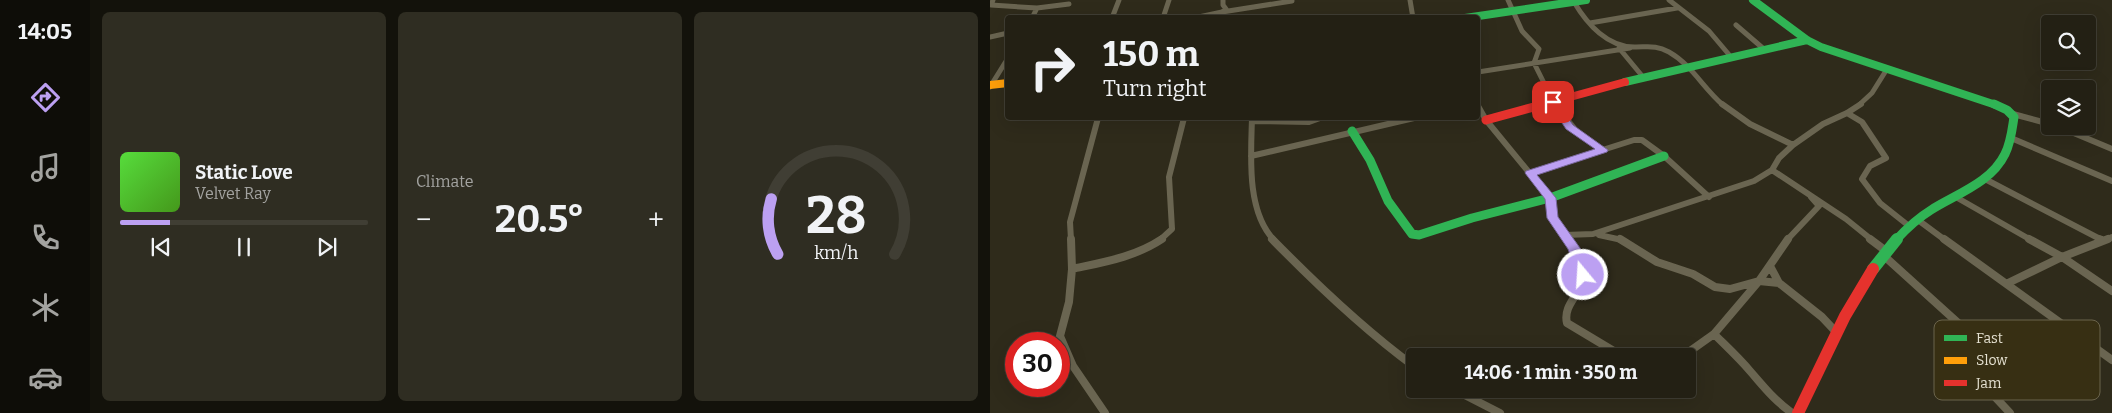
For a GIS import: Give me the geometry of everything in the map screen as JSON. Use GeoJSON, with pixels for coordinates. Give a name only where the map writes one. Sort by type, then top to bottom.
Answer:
{"type":"FeatureCollection","features":[{"type":"Feature","properties":{"kind":"street"},"geometry":{"type":"LineString","coordinates":[[993,0],[990,4],[1037,8],[1070,4]]}},
{"type":"Feature","properties":{"kind":"street"},"geometry":{"type":"LineString","coordinates":[[1113,15],[1119,0]]}},
{"type":"Feature","properties":{"kind":"street"},"geometry":{"type":"LineString","coordinates":[[1164,15],[1169,0]]}},
{"type":"Feature","properties":{"kind":"street"},"geometry":{"type":"LineString","coordinates":[[1222,12],[1226,9],[1223,5],[1223,0]]}},
{"type":"Feature","properties":{"kind":"street"},"geometry":{"type":"LineString","coordinates":[[1410,0],[1412,15]]}},
{"type":"Feature","properties":{"kind":"street"},"geometry":{"type":"LineString","coordinates":[[1508,0],[1510,11],[1516,18],[1522,32],[1539,49],[1534,63],[1553,102],[1570,127],[1603,150]]}},
{"type":"Feature","properties":{"kind":"street"},"geometry":{"type":"LineString","coordinates":[[1480,16],[1586,0]]}},
{"type":"Feature","properties":{"kind":"street"},"geometry":{"type":"LineString","coordinates":[[1669,0],[1708,31],[1731,57]]}},
{"type":"Feature","properties":{"kind":"street"},"geometry":{"type":"LineString","coordinates":[[1753,0],[1807,40],[1836,53],[1990,102],[2013,114],[2041,122]]}},
{"type":"Feature","properties":{"kind":"street"},"geometry":{"type":"LineString","coordinates":[[1208,15],[1292,1]]}},
{"type":"Feature","properties":{"kind":"street"},"geometry":{"type":"LineString","coordinates":[[1574,2],[1583,17],[1603,37],[1622,50],[1643,77]]}},
{"type":"Feature","properties":{"kind":"street"},"geometry":{"type":"LineString","coordinates":[[990,6],[1000,5]]}},
{"type":"Feature","properties":{"kind":"street"},"geometry":{"type":"LineString","coordinates":[[1034,15],[1037,8]]}},
{"type":"Feature","properties":{"kind":"street"},"geometry":{"type":"LineString","coordinates":[[1590,22],[1677,8]]}},
{"type":"Feature","properties":{"kind":"street"},"geometry":{"type":"LineString","coordinates":[[1736,25],[1765,50]]}},
{"type":"Feature","properties":{"kind":"street"},"geometry":{"type":"LineString","coordinates":[[990,37],[1005,34]]}},
{"type":"Feature","properties":{"kind":"street"},"geometry":{"type":"LineString","coordinates":[[1486,120],[1643,77],[1807,40]]}},
{"type":"Feature","properties":{"kind":"street"},"geometry":{"type":"LineString","coordinates":[[1613,43],[1633,48]]}},
{"type":"Feature","properties":{"kind":"street"},"geometry":{"type":"LineString","coordinates":[[1480,72],[1653,45],[1678,57],[1711,94],[1727,108],[1771,136],[1794,145]]}},
{"type":"Feature","properties":{"kind":"street"},"geometry":{"type":"LineString","coordinates":[[990,86],[1005,63]]}},
{"type":"Feature","properties":{"kind":"street"},"geometry":{"type":"LineString","coordinates":[[1593,234],[1754,181],[1772,170],[1780,158],[1794,145],[1823,124],[1847,114],[1867,99],[1887,69]]}},
{"type":"Feature","properties":{"kind":"street"},"geometry":{"type":"LineString","coordinates":[[990,86],[1005,83]]}},
{"type":"Feature","properties":{"kind":"street"},"geometry":{"type":"LineString","coordinates":[[1480,110],[1486,120],[1550,198],[1553,218],[1574,248],[1583,275],[1582,283],[1567,310],[1566,319],[1568,323],[1609,348]]}},
{"type":"Feature","properties":{"kind":"street"},"geometry":{"type":"LineString","coordinates":[[1847,114],[1862,122],[1882,149],[1886,158],[1870,166],[1862,178],[1880,203],[2008,283],[2056,320]]}},
{"type":"Feature","properties":{"kind":"street"},"geometry":{"type":"LineString","coordinates":[[1798,413],[1858,294],[1885,253],[1913,223],[1983,178],[1998,166],[2009,150],[2013,114]]}},
{"type":"Feature","properties":{"kind":"street"},"geometry":{"type":"LineString","coordinates":[[1098,120],[1070,222],[1072,268],[1069,302],[1060,336],[1073,366],[1105,413]]}},
{"type":"Feature","properties":{"kind":"street"},"geometry":{"type":"LineString","coordinates":[[1072,268],[1113,260],[1147,250],[1163,239],[1172,229],[1169,177],[1183,120]]}},
{"type":"Feature","properties":{"kind":"street"},"geometry":{"type":"LineString","coordinates":[[1252,120],[1251,179],[1268,234],[1319,287],[1406,360]]}},
{"type":"Feature","properties":{"kind":"street"},"geometry":{"type":"LineString","coordinates":[[1271,120],[1309,122],[1314,120]]}},
{"type":"Feature","properties":{"kind":"street"},"geometry":{"type":"LineString","coordinates":[[1251,156],[1404,120]]}},
{"type":"Feature","properties":{"kind":"street"},"geometry":{"type":"LineString","coordinates":[[1352,131],[1370,160],[1388,201],[1412,234],[1419,236],[1472,218],[1550,198],[1664,156]]}},
{"type":"Feature","properties":{"kind":"street"},"geometry":{"type":"LineString","coordinates":[[2079,135],[2112,149]]}},
{"type":"Feature","properties":{"kind":"street"},"geometry":{"type":"LineString","coordinates":[[2011,138],[2112,181]]}},
{"type":"Feature","properties":{"kind":"street"},"geometry":{"type":"LineString","coordinates":[[1530,173],[1634,140],[1642,140],[1664,156],[1709,197]]}},
{"type":"Feature","properties":{"kind":"street"},"geometry":{"type":"LineString","coordinates":[[1772,170],[1819,206],[1832,208]]}},
{"type":"Feature","properties":{"kind":"street"},"geometry":{"type":"LineString","coordinates":[[1983,178],[2108,239]]}},
{"type":"Feature","properties":{"kind":"street"},"geometry":{"type":"LineString","coordinates":[[1954,196],[2062,257],[2112,291]]}},
{"type":"Feature","properties":{"kind":"street"},"geometry":{"type":"LineString","coordinates":[[1811,198],[1832,208],[1885,253],[1957,320]]}},
{"type":"Feature","properties":{"kind":"street"},"geometry":{"type":"LineString","coordinates":[[1694,348],[1714,334],[1759,281],[1789,237],[1819,206]]}},
{"type":"Feature","properties":{"kind":"street"},"geometry":{"type":"LineString","coordinates":[[1565,235],[1593,234],[1619,238],[1657,262],[1692,274],[1715,287],[1730,289],[1759,281],[1779,283]]}},
{"type":"Feature","properties":{"kind":"street"},"geometry":{"type":"LineString","coordinates":[[2008,283],[2062,257],[2108,239]]}},
{"type":"Feature","properties":{"kind":"street"},"geometry":{"type":"LineString","coordinates":[[1770,266],[1779,283],[1822,317],[1837,333]]}},
{"type":"Feature","properties":{"kind":"street"},"geometry":{"type":"LineString","coordinates":[[1714,334],[1752,372],[1760,385],[1777,402],[1792,413]]}},
{"type":"Feature","properties":{"kind":"street"},"geometry":{"type":"LineString","coordinates":[[2100,352],[2112,360]]}},
{"type":"Feature","properties":{"kind":"street"},"geometry":{"type":"LineString","coordinates":[[1471,398],[1500,413]]}},
{"type":"Feature","properties":{"kind":"street"},"geometry":{"type":"LineString","coordinates":[[1998,400],[2010,413]]}},
{"type":"Feature","properties":{"kind":"traffic: fast"},"geometry":{"type":"LineString","coordinates":[[1480,16],[1586,0]]}},
{"type":"Feature","properties":{"kind":"traffic: fast"},"geometry":{"type":"LineString","coordinates":[[1753,0],[1807,40],[1821,47],[1990,102],[2007,110],[2014,117],[2011,139],[2004,156],[1994,170],[1981,181],[1916,220],[1898,237],[1873,269]]}},
{"type":"Feature","properties":{"kind":"traffic: fast"},"geometry":{"type":"LineString","coordinates":[[1625,82],[1807,40]]}},
{"type":"Feature","properties":{"kind":"traffic: fast"},"geometry":{"type":"LineString","coordinates":[[1352,131],[1370,160],[1388,201],[1412,234],[1419,235],[1472,218],[1550,198],[1664,156]]}},
{"type":"Feature","properties":{"kind":"traffic: slow"},"geometry":{"type":"LineString","coordinates":[[990,85],[1005,83]]}},
{"type":"Feature","properties":{"kind":"traffic: jam"},"geometry":{"type":"LineString","coordinates":[[1486,120],[1625,82]]}},
{"type":"Feature","properties":{"kind":"traffic: jam"},"geometry":{"type":"LineString","coordinates":[[1798,413],[1845,316],[1873,269]]}},
{"type":"Feature","properties":{"kind":"route"},"geometry":{"type":"LineString","coordinates":[[1553,102],[1576,133],[1603,150],[1530,173],[1550,198],[1553,218],[1574,248],[1583,275]]}}]}
